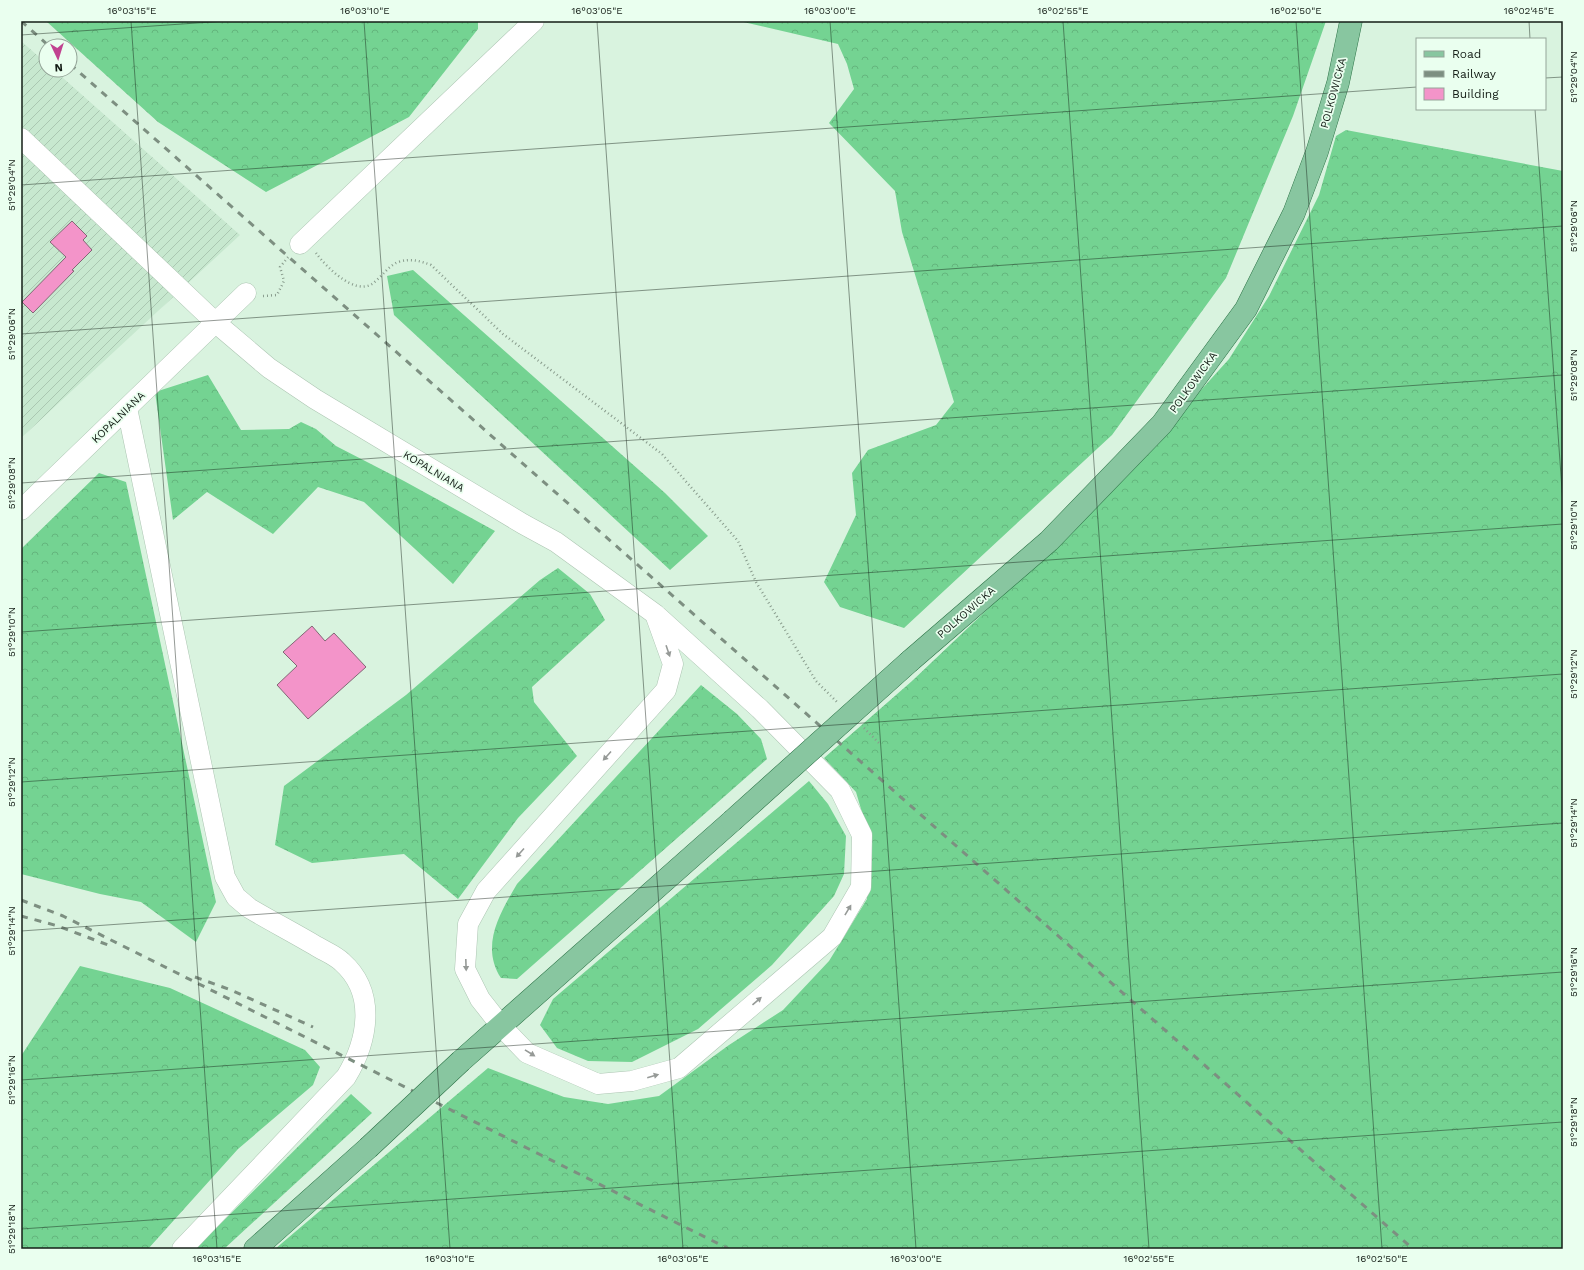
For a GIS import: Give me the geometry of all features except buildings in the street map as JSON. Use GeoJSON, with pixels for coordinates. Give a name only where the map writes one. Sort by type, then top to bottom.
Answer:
{"type":"FeatureCollection","features":[{"type":"Feature","properties":{"kind":"main road","name":"POLKOWICKA"},"geometry":{"type":"LineString","coordinates":[[255,1249],[368,1148],[461,1061],[502,1027],[910,661],[1048,541],[1162,424],[1246,309],[1294,213],[1317,152],[1338,83],[1351,21]]}},
{"type":"Feature","properties":{"kind":"street"},"geometry":{"type":"LineString","coordinates":[[303,241],[534,21]]}},
{"type":"Feature","properties":{"kind":"street","name":"KOPALNIANA"},"geometry":{"type":"LineString","coordinates":[[21,138],[216,323],[269,368],[315,400],[523,524],[556,542],[655,614],[760,709],[840,790],[862,835],[861,887],[832,937],[679,1068],[632,1082],[598,1084],[528,1053],[502,1027],[480,999],[465,969],[468,924],[486,891],[666,690],[673,664],[655,614]]}},
{"type":"Feature","properties":{"kind":"street"},"geometry":{"type":"LineString","coordinates":[[216,323],[244,296]]}},
{"type":"Feature","properties":{"kind":"street","name":"KOPALNIANA"},"geometry":{"type":"LineString","coordinates":[[21,510],[216,323]]}},
{"type":"Feature","properties":{"kind":"street"},"geometry":{"type":"LineString","coordinates":[[128,408],[225,877],[236,897],[249,908],[342,961],[360,982],[366,1009],[364,1035],[355,1062],[346,1076],[182,1249]]}},
{"type":"Feature","properties":{"kind":"path"},"geometry":{"type":"LineString","coordinates":[[244,296],[277,295],[284,280],[280,267],[303,241],[325,265],[354,286],[370,285],[397,263],[416,259],[431,265],[503,334],[662,454],[738,541],[756,582],[816,681],[843,707]]}},
{"type":"Feature","properties":{"kind":"path"},"geometry":{"type":"LineString","coordinates":[[859,723],[880,744]]}},
{"type":"Feature","properties":{"kind":"shaded area"},"geometry":{"type":"Polygon","coordinates":[[[21,41],[38,56],[38,78],[63,78],[240,235],[21,438],[21,41]]]}},
{"type":"Feature","properties":{"kind":"green space"},"geometry":{"type":"Polygon","coordinates":[[[46,21],[478,21],[478,29],[409,117],[266,192],[158,122],[78,50],[78,38],[65,38],[46,21]]]}},
{"type":"Feature","properties":{"kind":"green space"},"geometry":{"type":"Polygon","coordinates":[[[739,21],[1326,21],[1293,116],[1226,278],[1112,435],[904,628],[840,607],[824,582],[856,515],[852,473],[868,450],[936,425],[954,402],[902,232],[895,191],[829,123],[854,89],[847,64],[838,44],[739,21]]]}},
{"type":"Feature","properties":{"kind":"green space"},"geometry":{"type":"Polygon","coordinates":[[[1346,130],[1563,171],[1563,1249],[275,1249],[488,1068],[564,1097],[608,1104],[659,1096],[729,1045],[783,1010],[829,961],[867,899],[866,826],[856,792],[824,758],[912,681],[1013,585],[1135,463],[1229,359],[1269,296],[1319,195],[1336,136],[1346,130]]]}},
{"type":"Feature","properties":{"kind":"green space"},"geometry":{"type":"Polygon","coordinates":[[[413,270],[665,493],[708,536],[670,570],[394,315],[387,276],[413,270]]]}},
{"type":"Feature","properties":{"kind":"green space"},"geometry":{"type":"Polygon","coordinates":[[[208,375],[241,430],[289,429],[301,422],[316,429],[336,446],[495,531],[453,584],[364,502],[318,487],[273,534],[207,492],[173,520],[155,392],[208,375]]]}},
{"type":"Feature","properties":{"kind":"green space"},"geometry":{"type":"Polygon","coordinates":[[[99,473],[126,482],[216,902],[196,942],[141,902],[100,894],[21,874],[21,549],[99,473]]]}},
{"type":"Feature","properties":{"kind":"green space"},"geometry":{"type":"Polygon","coordinates":[[[558,568],[590,594],[605,620],[532,687],[534,702],[577,756],[518,818],[458,899],[404,854],[312,863],[275,845],[284,786],[406,695],[540,580],[558,568]]]}},
{"type":"Feature","properties":{"kind":"green space"},"geometry":{"type":"Polygon","coordinates":[[[701,685],[737,714],[761,739],[767,759],[517,979],[501,978],[495,966],[492,954],[492,942],[504,906],[517,884],[701,685]]]}},
{"type":"Feature","properties":{"kind":"green space"},"geometry":{"type":"Polygon","coordinates":[[[809,781],[828,804],[846,836],[844,874],[834,896],[772,965],[698,1029],[632,1062],[588,1061],[557,1048],[540,1025],[553,999],[809,781]]]}},
{"type":"Feature","properties":{"kind":"green space"},"geometry":{"type":"Polygon","coordinates":[[[80,966],[170,988],[305,1050],[320,1067],[313,1085],[238,1149],[148,1249],[21,1249],[21,1056],[80,966]]]}},
{"type":"Feature","properties":{"kind":"green space"},"geometry":{"type":"Polygon","coordinates":[[[351,1094],[372,1113],[224,1249],[195,1249],[351,1094]]]}},
{"type":"Feature","properties":{"kind":"railway"},"geometry":{"type":"LineString","coordinates":[[21,21],[40,38]]}},
{"type":"Feature","properties":{"kind":"railway"},"geometry":{"type":"LineString","coordinates":[[78,71],[1413,1249]]}},
{"type":"Feature","properties":{"kind":"railway"},"geometry":{"type":"LineString","coordinates":[[21,900],[63,916],[729,1249]]}},
{"type":"Feature","properties":{"kind":"railway"},"geometry":{"type":"LineString","coordinates":[[21,916],[58,926],[108,945]]}},
{"type":"Feature","properties":{"kind":"railway"},"geometry":{"type":"LineString","coordinates":[[195,977],[231,990],[313,1027]]}}]}
